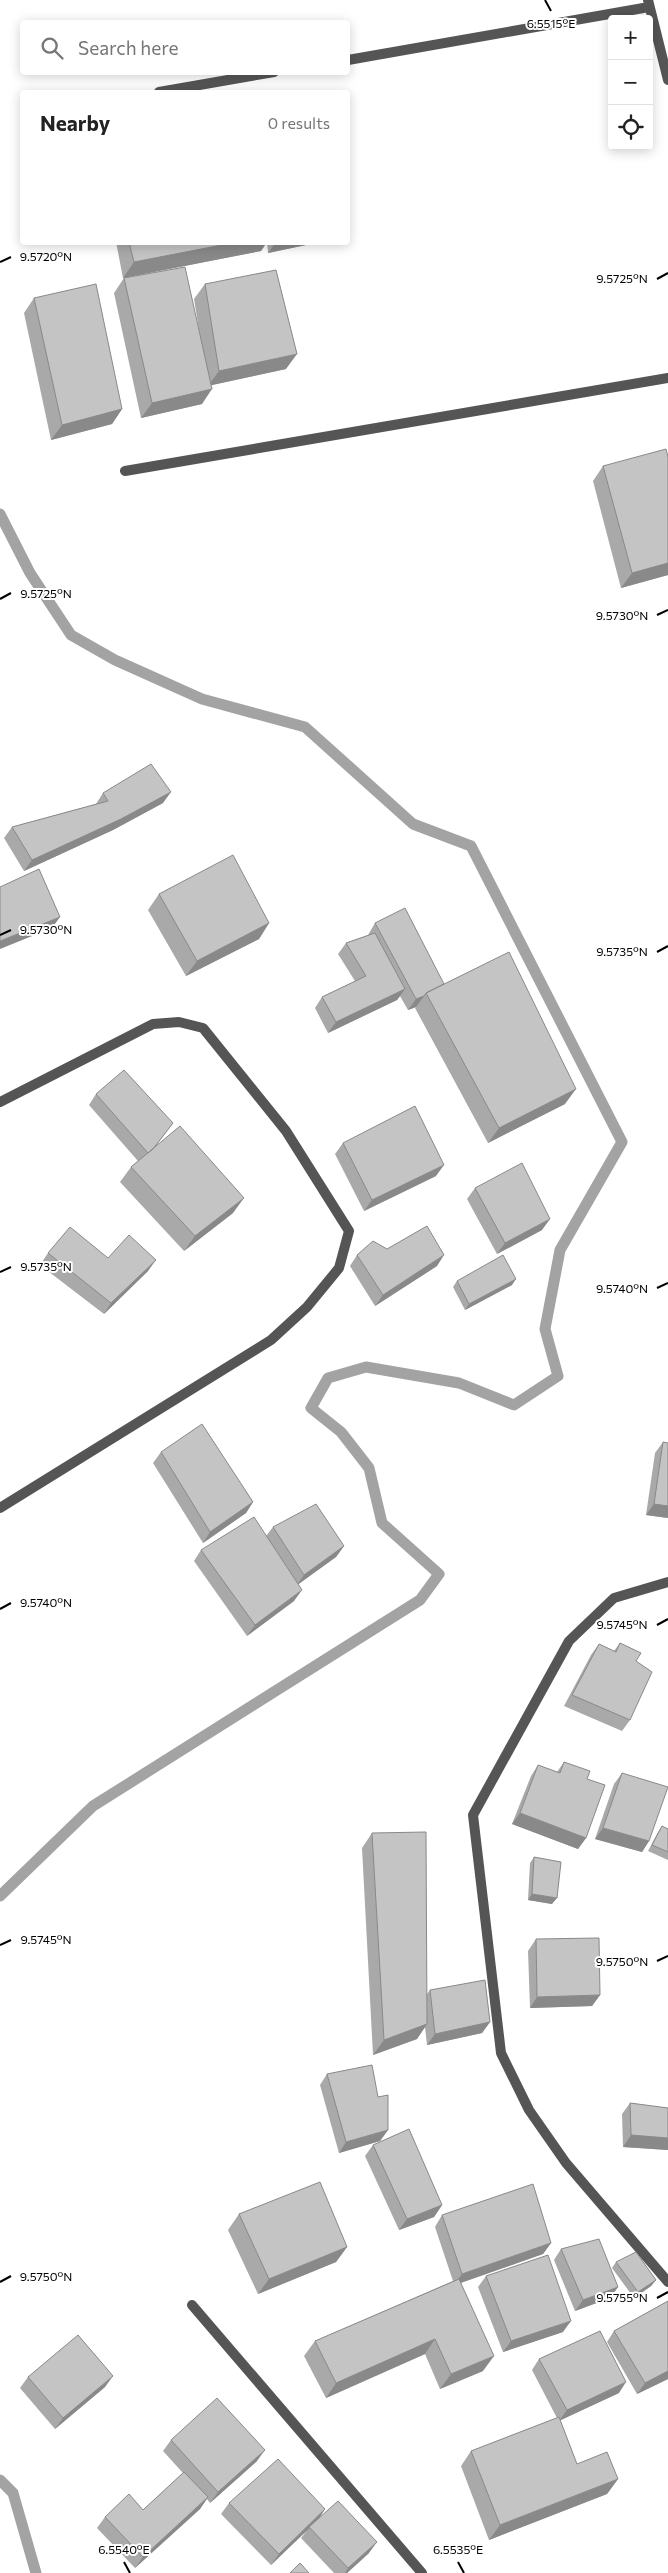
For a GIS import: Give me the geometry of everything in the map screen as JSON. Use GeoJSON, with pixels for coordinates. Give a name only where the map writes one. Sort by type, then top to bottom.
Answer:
{"type":"FeatureCollection","features":[{"type":"Feature","properties":{"kind":"street"},"geometry":{"type":"LineString","coordinates":[[350,60],[649,3],[668,80]]}},
{"type":"Feature","properties":{"kind":"street"},"geometry":{"type":"LineString","coordinates":[[170,90],[257,75]]}},
{"type":"Feature","properties":{"kind":"street"},"geometry":{"type":"LineString","coordinates":[[125,471],[668,378]]}},
{"type":"Feature","properties":{"kind":"street"},"geometry":{"type":"LineString","coordinates":[[0,1102],[153,1024],[179,1022],[203,1028],[286,1131],[349,1231],[339,1268],[307,1307],[271,1340],[0,1508]]}},
{"type":"Feature","properties":{"kind":"street"},"geometry":{"type":"LineString","coordinates":[[668,1582],[614,1598],[569,1641],[473,1815],[501,2053],[530,2110],[566,2163],[668,2282]]}},
{"type":"Feature","properties":{"kind":"street"},"geometry":{"type":"LineString","coordinates":[[192,2305],[422,2573]]}},
{"type":"Feature","properties":{"kind":"building"},"geometry":{"type":"Polygon","coordinates":[[[130,245],[222,245],[134,262],[130,245]]]}},
{"type":"Feature","properties":{"kind":"building"},"geometry":{"type":"Polygon","coordinates":[[[185,267],[212,389],[152,403],[124,278],[185,267]]]}},
{"type":"Feature","properties":{"kind":"building"},"geometry":{"type":"Polygon","coordinates":[[[276,270],[297,354],[219,371],[205,284],[276,270]]]}},
{"type":"Feature","properties":{"kind":"building"},"geometry":{"type":"Polygon","coordinates":[[[96,284],[122,409],[62,425],[34,298],[96,284]]]}},
{"type":"Feature","properties":{"kind":"building"},"geometry":{"type":"Polygon","coordinates":[[[666,449],[668,457],[668,563],[632,573],[603,466],[666,449]]]}},
{"type":"Feature","properties":{"kind":"building"},"geometry":{"type":"Polygon","coordinates":[[[151,764],[171,792],[121,819],[32,860],[12,827],[108,801],[103,793],[151,764]]]}},
{"type":"Feature","properties":{"kind":"building"},"geometry":{"type":"Polygon","coordinates":[[[233,855],[269,923],[197,961],[159,894],[233,855]]]}},
{"type":"Feature","properties":{"kind":"building"},"geometry":{"type":"Polygon","coordinates":[[[39,869],[60,917],[0,941],[0,887],[39,869]]]}},
{"type":"Feature","properties":{"kind":"building"},"geometry":{"type":"Polygon","coordinates":[[[405,908],[444,984],[416,999],[375,923],[405,908]]]}},
{"type":"Feature","properties":{"kind":"building"},"geometry":{"type":"Polygon","coordinates":[[[375,933],[405,989],[336,1022],[322,997],[366,976],[346,943],[375,933]]]}},
{"type":"Feature","properties":{"kind":"building"},"geometry":{"type":"Polygon","coordinates":[[[509,952],[576,1089],[499,1128],[426,993],[509,952]]]}},
{"type":"Feature","properties":{"kind":"building"},"geometry":{"type":"Polygon","coordinates":[[[124,1070],[173,1123],[148,1153],[96,1094],[124,1070]]]}},
{"type":"Feature","properties":{"kind":"building"},"geometry":{"type":"Polygon","coordinates":[[[415,1106],[444,1165],[372,1200],[343,1143],[415,1106]]]}},
{"type":"Feature","properties":{"kind":"building"},"geometry":{"type":"Polygon","coordinates":[[[180,1126],[244,1198],[195,1236],[131,1167],[180,1126]]]}},
{"type":"Feature","properties":{"kind":"building"},"geometry":{"type":"Polygon","coordinates":[[[522,1163],[550,1219],[505,1243],[475,1188],[522,1163]]]}},
{"type":"Feature","properties":{"kind":"building"},"geometry":{"type":"Polygon","coordinates":[[[427,1226],[444,1255],[383,1295],[357,1255],[373,1241],[387,1249],[427,1226]]]}},
{"type":"Feature","properties":{"kind":"building"},"geometry":{"type":"Polygon","coordinates":[[[70,1227],[108,1258],[129,1235],[156,1260],[111,1303],[48,1253],[70,1227]]]}},
{"type":"Feature","properties":{"kind":"building"},"geometry":{"type":"Polygon","coordinates":[[[503,1255],[516,1279],[469,1304],[457,1281],[503,1255]]]}},
{"type":"Feature","properties":{"kind":"building"},"geometry":{"type":"Polygon","coordinates":[[[202,1424],[253,1502],[210,1532],[161,1452],[202,1424]]]}},
{"type":"Feature","properties":{"kind":"building"},"geometry":{"type":"Polygon","coordinates":[[[663,1442],[668,1443],[668,1506],[654,1504],[663,1442]]]}},
{"type":"Feature","properties":{"kind":"building"},"geometry":{"type":"Polygon","coordinates":[[[316,1504],[344,1546],[304,1575],[273,1527],[316,1504]]]}},
{"type":"Feature","properties":{"kind":"building"},"geometry":{"type":"Polygon","coordinates":[[[254,1517],[302,1590],[255,1625],[201,1550],[254,1517]]]}},
{"type":"Feature","properties":{"kind":"building"},"geometry":{"type":"Polygon","coordinates":[[[620,1643],[641,1653],[636,1661],[652,1672],[630,1720],[572,1695],[599,1644],[616,1652],[620,1643]]]}},
{"type":"Feature","properties":{"kind":"building"},"geometry":{"type":"Polygon","coordinates":[[[564,1762],[590,1771],[587,1779],[605,1785],[586,1838],[520,1813],[538,1765],[560,1773],[564,1762]]]}},
{"type":"Feature","properties":{"kind":"building"},"geometry":{"type":"Polygon","coordinates":[[[622,1773],[668,1787],[649,1841],[603,1828],[622,1773]]]}},
{"type":"Feature","properties":{"kind":"building"},"geometry":{"type":"Polygon","coordinates":[[[662,1826],[668,1829],[668,1852],[652,1845],[662,1826]]]}},
{"type":"Feature","properties":{"kind":"building"},"geometry":{"type":"Polygon","coordinates":[[[426,1832],[427,2024],[384,2040],[372,1833],[426,1832]]]}},
{"type":"Feature","properties":{"kind":"building"},"geometry":{"type":"Polygon","coordinates":[[[534,1857],[561,1862],[557,1898],[532,1894],[534,1857]]]}},
{"type":"Feature","properties":{"kind":"building"},"geometry":{"type":"Polygon","coordinates":[[[599,1938],[600,1995],[537,1997],[536,1939],[599,1938]]]}},
{"type":"Feature","properties":{"kind":"building"},"geometry":{"type":"Polygon","coordinates":[[[485,1980],[490,2022],[435,2034],[430,1990],[485,1980]]]}},
{"type":"Feature","properties":{"kind":"building"},"geometry":{"type":"Polygon","coordinates":[[[372,2065],[378,2097],[388,2095],[388,2130],[346,2142],[327,2074],[372,2065]]]}},
{"type":"Feature","properties":{"kind":"building"},"geometry":{"type":"Polygon","coordinates":[[[630,2103],[668,2108],[668,2138],[631,2135],[630,2103]]]}},
{"type":"Feature","properties":{"kind":"building"},"geometry":{"type":"Polygon","coordinates":[[[409,2129],[442,2205],[407,2219],[373,2145],[409,2129]]]}},
{"type":"Feature","properties":{"kind":"building"},"geometry":{"type":"Polygon","coordinates":[[[320,2182],[347,2247],[269,2279],[239,2214],[320,2182]]]}},
{"type":"Feature","properties":{"kind":"building"},"geometry":{"type":"Polygon","coordinates":[[[533,2184],[551,2243],[462,2274],[442,2215],[533,2184]]]}},
{"type":"Feature","properties":{"kind":"building"},"geometry":{"type":"Polygon","coordinates":[[[599,2239],[618,2287],[583,2300],[561,2249],[599,2239]]]}},
{"type":"Feature","properties":{"kind":"building"},"geometry":{"type":"Polygon","coordinates":[[[636,2252],[656,2280],[638,2292],[616,2262],[636,2252]]]}},
{"type":"Feature","properties":{"kind":"building"},"geometry":{"type":"Polygon","coordinates":[[[548,2255],[571,2321],[511,2341],[486,2276],[548,2255]]]}},
{"type":"Feature","properties":{"kind":"building"},"geometry":{"type":"Polygon","coordinates":[[[459,2279],[494,2356],[451,2374],[435,2339],[336,2383],[315,2341],[459,2279]]]}},
{"type":"Feature","properties":{"kind":"building"},"geometry":{"type":"Polygon","coordinates":[[[668,2301],[668,2371],[645,2383],[614,2331],[668,2301]]]}},
{"type":"Feature","properties":{"kind":"building"},"geometry":{"type":"Polygon","coordinates":[[[600,2331],[626,2382],[567,2410],[539,2359],[600,2331]]]}},
{"type":"Feature","properties":{"kind":"building"},"geometry":{"type":"Polygon","coordinates":[[[78,2335],[113,2376],[63,2418],[28,2377],[78,2335]]]}},
{"type":"Feature","properties":{"kind":"building"},"geometry":{"type":"Polygon","coordinates":[[[217,2398],[265,2450],[218,2492],[171,2440],[217,2398]]]}},
{"type":"Feature","properties":{"kind":"building"},"geometry":{"type":"Polygon","coordinates":[[[559,2417],[577,2464],[607,2452],[618,2479],[500,2525],[471,2451],[559,2417]]]}},
{"type":"Feature","properties":{"kind":"building"},"geometry":{"type":"Polygon","coordinates":[[[278,2459],[325,2509],[279,2554],[229,2503],[278,2459]]]}},
{"type":"Feature","properties":{"kind":"building"},"geometry":{"type":"Polygon","coordinates":[[[184,2472],[208,2497],[143,2557],[105,2517],[129,2494],[143,2510],[184,2472]]]}},
{"type":"Feature","properties":{"kind":"building"},"geometry":{"type":"Polygon","coordinates":[[[338,2501],[377,2542],[348,2568],[309,2527],[338,2501]]]}},
{"type":"Feature","properties":{"kind":"building"},"geometry":{"type":"Polygon","coordinates":[[[300,2563],[309,2573],[290,2573],[300,2563]]]}},
{"type":"Feature","properties":{"kind":"waterway"},"geometry":{"type":"LineString","coordinates":[[0,514],[30,573],[71,635],[115,660],[202,699],[305,727],[413,824],[471,846],[622,1142],[560,1250],[545,1329],[558,1376],[514,1405],[459,1383],[366,1367],[328,1378],[311,1408],[341,1432],[369,1468],[382,1523],[439,1574],[420,1600],[93,1806],[0,1896]]}},
{"type":"Feature","properties":{"kind":"waterway"},"geometry":{"type":"LineString","coordinates":[[0,2480],[13,2493],[36,2573]]}}]}
